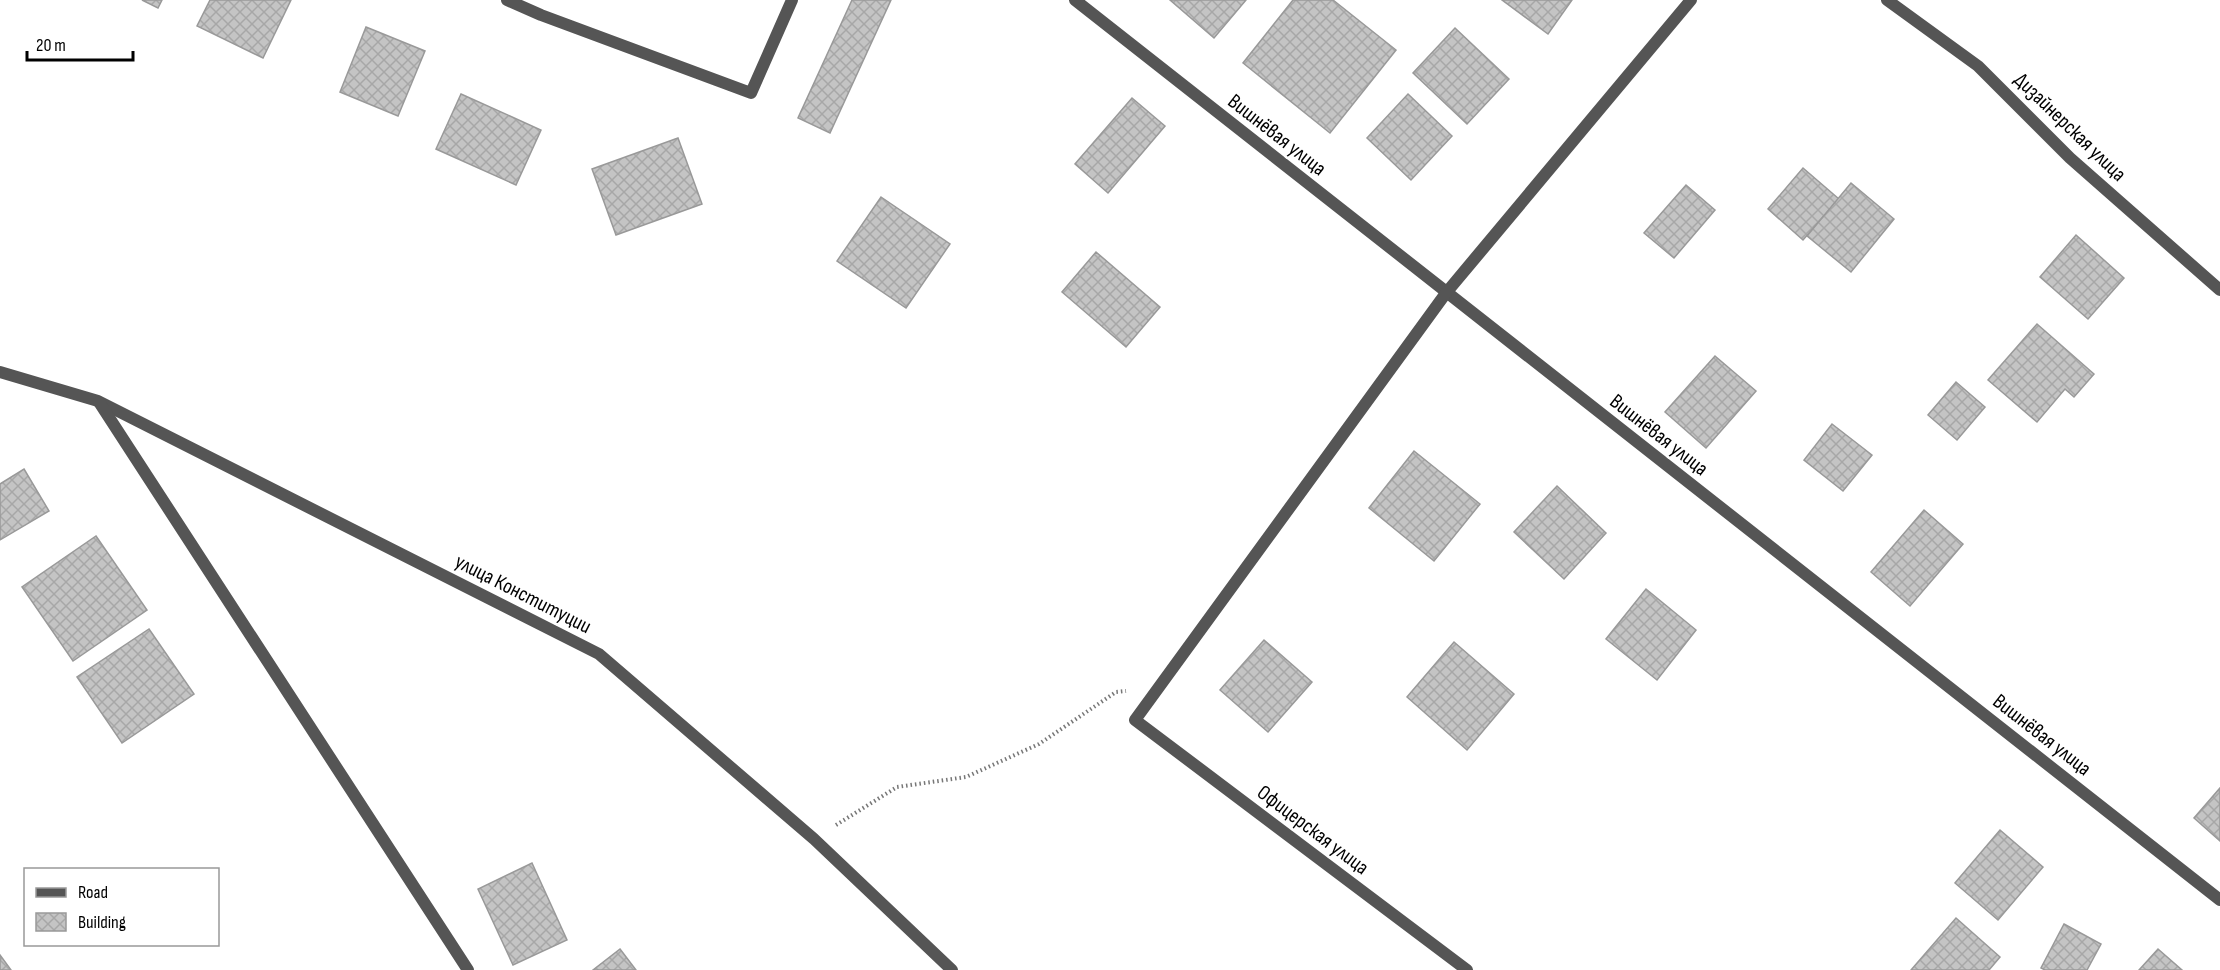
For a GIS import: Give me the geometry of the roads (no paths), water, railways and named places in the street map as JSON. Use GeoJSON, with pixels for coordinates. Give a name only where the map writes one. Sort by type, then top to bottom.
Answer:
{"type":"FeatureCollection","features":[{"type":"Feature","properties":{"kind":"street"},"geometry":{"type":"LineString","coordinates":[[507,0],[541,15],[751,93],[792,0]]}},
{"type":"Feature","properties":{"kind":"street","name":"Вишнёвая улица"},"geometry":{"type":"LineString","coordinates":[[1075,0],[2220,900]]}},
{"type":"Feature","properties":{"kind":"street"},"geometry":{"type":"LineString","coordinates":[[1446,292],[1691,0]]}},
{"type":"Feature","properties":{"kind":"street","name":"Дизайнерская улица"},"geometry":{"type":"LineString","coordinates":[[1887,0],[1978,66],[2070,158],[2220,290]]}},
{"type":"Feature","properties":{"kind":"street","name":"Офицерская улица"},"geometry":{"type":"LineString","coordinates":[[1446,292],[1135,720],[1467,970]]}},
{"type":"Feature","properties":{"kind":"street","name":"улица Конституции"},"geometry":{"type":"LineString","coordinates":[[0,372],[98,401],[599,654],[814,839],[952,970]]}},
{"type":"Feature","properties":{"kind":"street"},"geometry":{"type":"LineString","coordinates":[[98,401],[468,970]]}}]}
